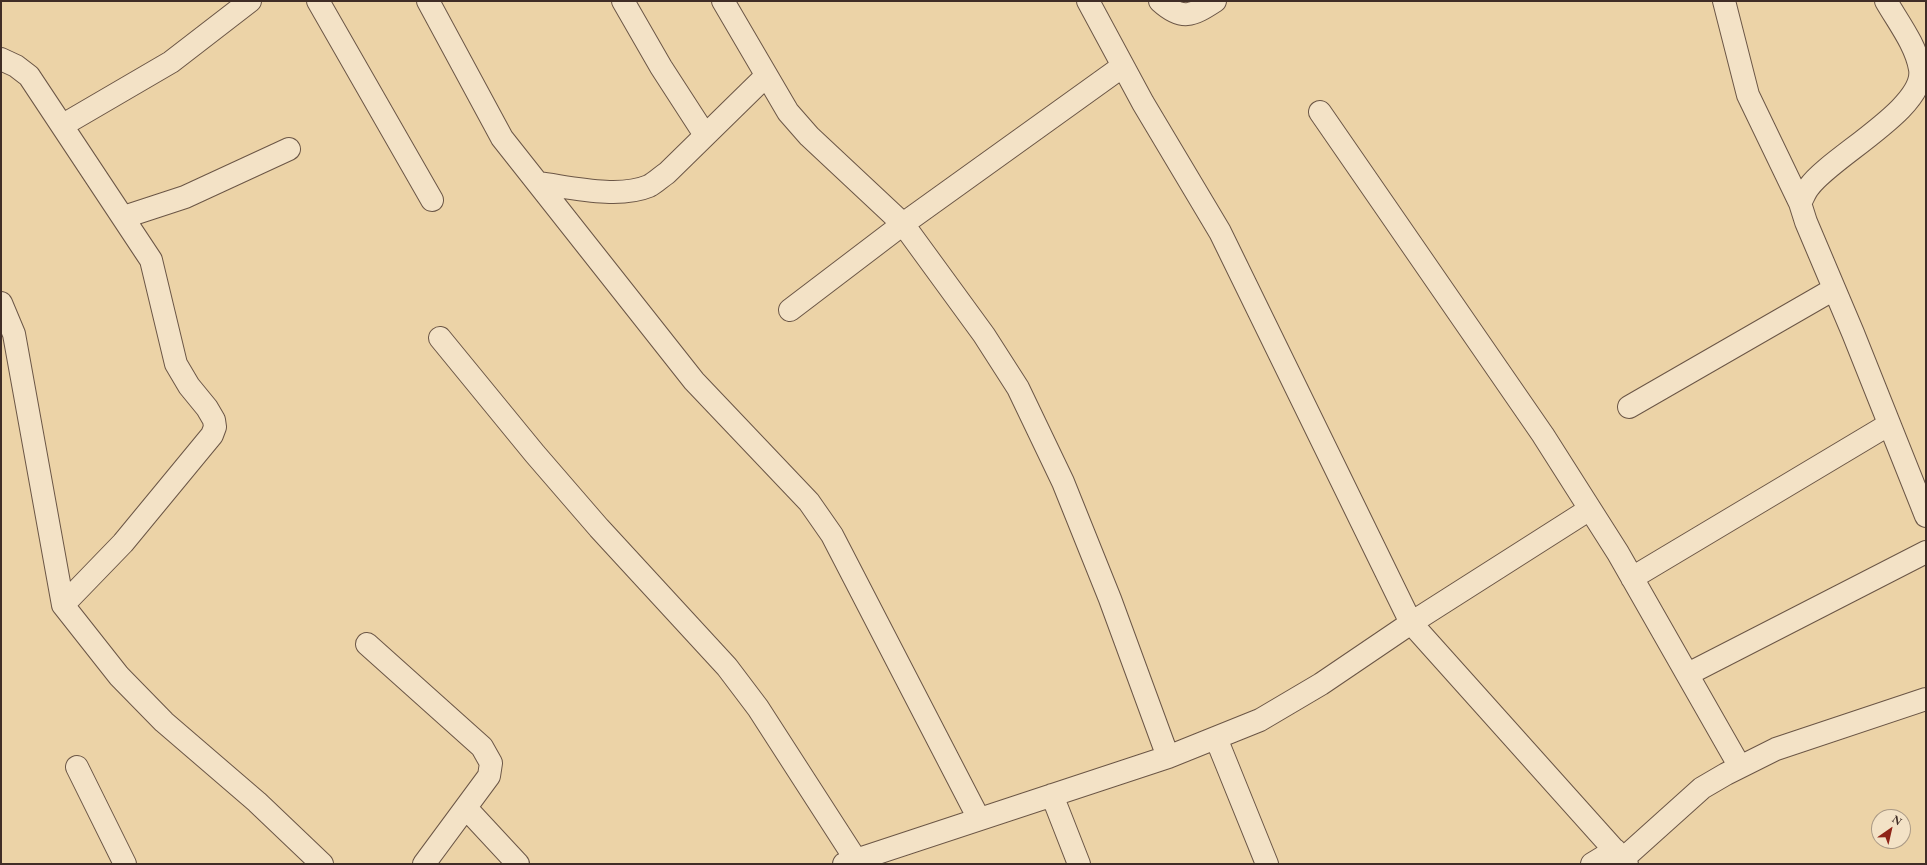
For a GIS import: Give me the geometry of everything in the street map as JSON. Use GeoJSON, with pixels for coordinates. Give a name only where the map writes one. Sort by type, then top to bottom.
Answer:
{"type":"FeatureCollection","features":[{"type":"Feature","properties":{"kind":"street"},"geometry":{"type":"LineString","coordinates":[[63,125],[171,62],[250,1]]}},
{"type":"Feature","properties":{"kind":"street"},"geometry":{"type":"LineString","coordinates":[[318,1],[432,200]]}},
{"type":"Feature","properties":{"kind":"street"},"geometry":{"type":"LineString","coordinates":[[428,1],[502,138],[694,380],[809,502],[832,535],[979,819]]}},
{"type":"Feature","properties":{"kind":"street"},"geometry":{"type":"LineString","coordinates":[[623,1],[661,67],[705,135]]}},
{"type":"Feature","properties":{"kind":"street"},"geometry":{"type":"LineString","coordinates":[[723,1],[788,112],[809,136],[903,224],[984,335],[1018,388],[1063,482],[1107,592],[1168,757]]}},
{"type":"Feature","properties":{"kind":"street"},"geometry":{"type":"LineString","coordinates":[[1088,1],[1123,66],[1220,232],[1411,624],[1622,858]]}},
{"type":"Feature","properties":{"kind":"street"},"geometry":{"type":"LineString","coordinates":[[1160,1],[1175,13],[1190,15],[1215,1]]}},
{"type":"Feature","properties":{"kind":"street"},"geometry":{"type":"LineString","coordinates":[[1724,1],[1748,95],[1800,203],[1806,222],[1926,516]]}},
{"type":"Feature","properties":{"kind":"street"},"geometry":{"type":"LineString","coordinates":[[1800,203],[1809,187],[1820,176],[1887,121],[1911,98],[1920,82],[1920,69],[1912,48],[1886,1]]}},
{"type":"Feature","properties":{"kind":"street"},"geometry":{"type":"LineString","coordinates":[[1,59],[16,66],[29,76],[63,125],[151,260],[176,364],[189,386],[207,408],[214,420],[215,427],[212,435],[123,543],[63,605]]}},
{"type":"Feature","properties":{"kind":"street"},"geometry":{"type":"LineString","coordinates":[[790,310],[903,224],[1123,66]]}},
{"type":"Feature","properties":{"kind":"street"},"geometry":{"type":"LineString","coordinates":[[538,183],[611,192],[635,190],[650,186],[667,173],[766,76]]}},
{"type":"Feature","properties":{"kind":"street"},"geometry":{"type":"LineString","coordinates":[[1320,112],[1543,435],[1632,578],[1740,767]]}},
{"type":"Feature","properties":{"kind":"street"},"geometry":{"type":"LineString","coordinates":[[124,217],[185,197],[289,149]]}},
{"type":"Feature","properties":{"kind":"street"},"geometry":{"type":"LineString","coordinates":[[1629,407],[1834,289]]}},
{"type":"Feature","properties":{"kind":"street"},"geometry":{"type":"LineString","coordinates":[[1,303],[14,334],[63,605],[118,676],[164,722],[257,802],[322,864]]}},
{"type":"Feature","properties":{"kind":"street"},"geometry":{"type":"LineString","coordinates":[[440,338],[535,454],[599,528],[727,667],[758,708],[850,862],[879,858],[979,819],[1168,757],[1260,720],[1321,684],[1411,624],[1590,509]]}},
{"type":"Feature","properties":{"kind":"street"},"geometry":{"type":"LineString","coordinates":[[1632,578],[1888,425]]}},
{"type":"Feature","properties":{"kind":"street"},"geometry":{"type":"LineString","coordinates":[[1688,674],[1926,552]]}},
{"type":"Feature","properties":{"kind":"street"},"geometry":{"type":"LineString","coordinates":[[368,644],[482,747],[491,763],[488,776],[424,864]]}},
{"type":"Feature","properties":{"kind":"street"},"geometry":{"type":"LineString","coordinates":[[1592,864],[1622,858],[1702,788],[1776,749],[1926,699]]}},
{"type":"Feature","properties":{"kind":"street"},"geometry":{"type":"LineString","coordinates":[[1216,738],[1267,864]]}},
{"type":"Feature","properties":{"kind":"street"},"geometry":{"type":"LineString","coordinates":[[77,767],[125,864]]}},
{"type":"Feature","properties":{"kind":"street"},"geometry":{"type":"LineString","coordinates":[[1052,795],[1079,864]]}},
{"type":"Feature","properties":{"kind":"street"},"geometry":{"type":"LineString","coordinates":[[466,808],[518,864]]}}]}
